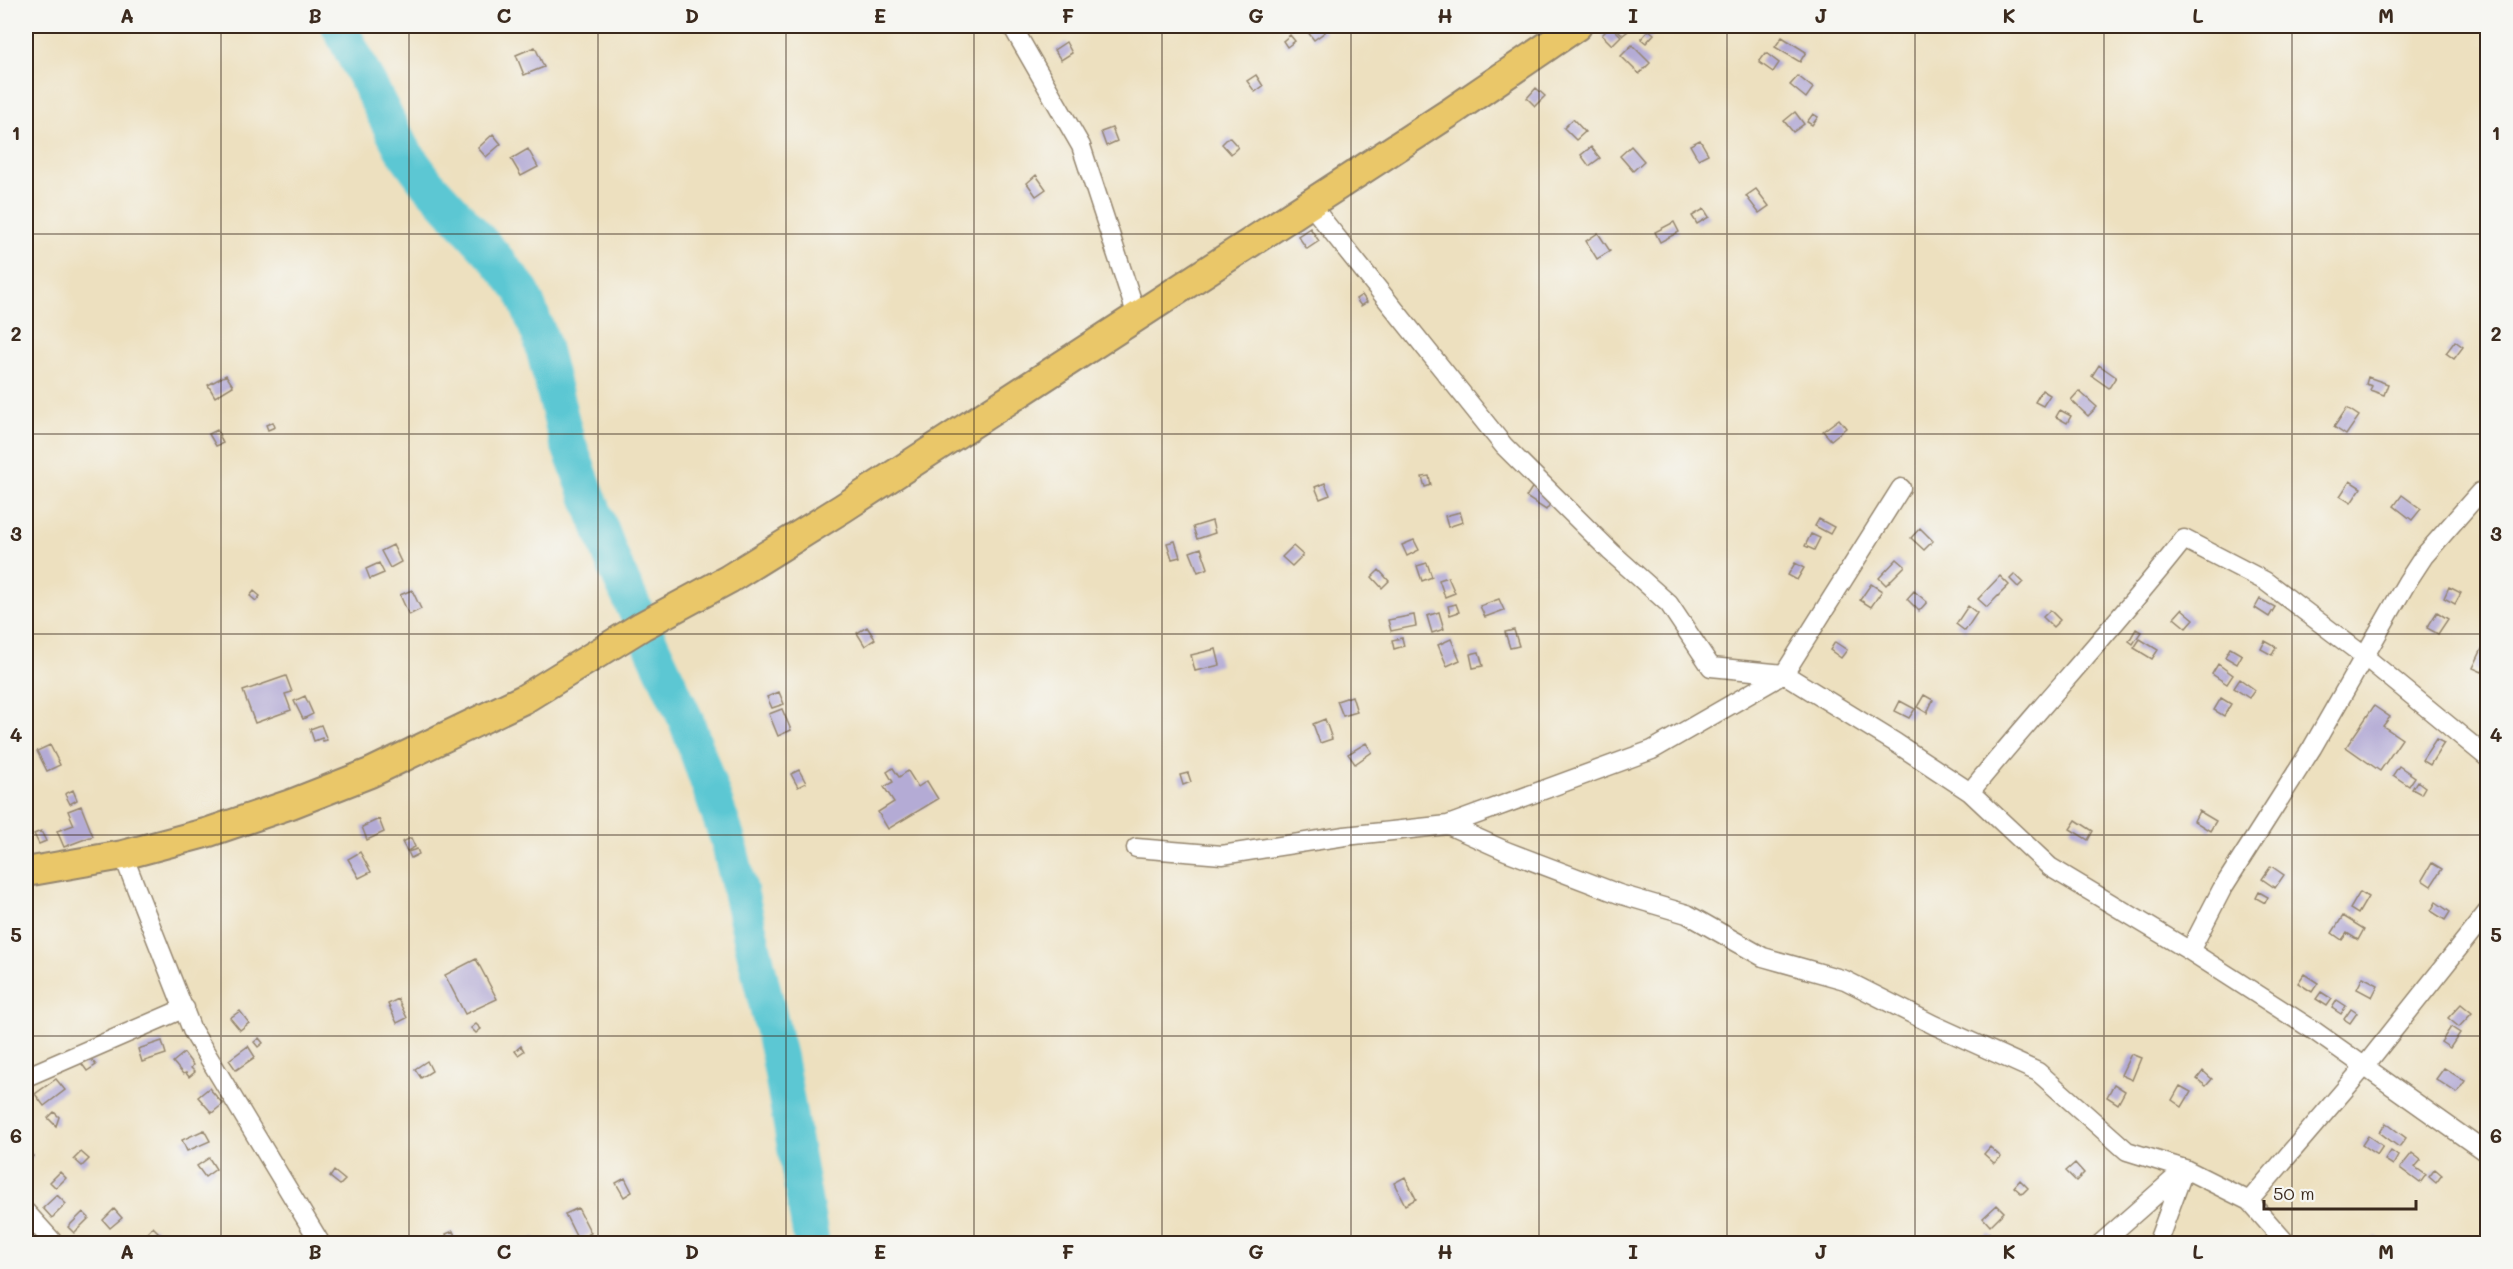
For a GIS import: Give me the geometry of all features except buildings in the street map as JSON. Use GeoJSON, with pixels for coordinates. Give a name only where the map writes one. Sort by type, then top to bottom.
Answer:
{"type":"FeatureCollection","features":[{"type":"Feature","properties":{"kind":"main road"},"geometry":{"type":"LineString","coordinates":[[26,872],[123,855],[209,832],[291,804],[370,773],[524,699],[642,626],[729,579],[843,508],[1452,112],[1577,26]]}},
{"type":"Feature","properties":{"kind":"street"},"geometry":{"type":"LineString","coordinates":[[1012,26],[1081,146],[1137,316]]}},
{"type":"Feature","properties":{"kind":"street"},"geometry":{"type":"LineString","coordinates":[[1310,204],[1504,446],[1611,552],[1670,604],[1711,667],[1784,674],[1970,792],[2050,867],[2190,951],[2364,1067],[2487,1154]]}},
{"type":"Feature","properties":{"kind":"street"},"geometry":{"type":"LineString","coordinates":[[1136,848],[1222,855],[1345,836],[1448,825],[1652,750],[1784,674],[1901,488]]}},
{"type":"Feature","properties":{"kind":"street"},"geometry":{"type":"LineString","coordinates":[[2190,951],[2222,889],[2312,748],[2424,555],[2481,492],[2487,490]]}},
{"type":"Feature","properties":{"kind":"street"},"geometry":{"type":"LineString","coordinates":[[1970,792],[2022,728],[2129,609],[2184,539],[2265,581],[2364,656],[2487,758]]}},
{"type":"Feature","properties":{"kind":"street"},"geometry":{"type":"LineString","coordinates":[[1448,825],[1506,851],[1618,894],[1687,914],[1763,957],[1845,980],[1934,1025],[2038,1072],[2127,1151],[2185,1169],[2249,1201],[2288,1244]]}},
{"type":"Feature","properties":{"kind":"street"},"geometry":{"type":"LineString","coordinates":[[123,855],[192,1030],[321,1244]]}},
{"type":"Feature","properties":{"kind":"street"},"geometry":{"type":"LineString","coordinates":[[2249,1201],[2364,1067],[2487,911]]}},
{"type":"Feature","properties":{"kind":"street"},"geometry":{"type":"LineString","coordinates":[[26,1077],[185,1008]]}},
{"type":"Feature","properties":{"kind":"street"},"geometry":{"type":"LineString","coordinates":[[2100,1244],[2185,1169]]}},
{"type":"Feature","properties":{"kind":"street"},"geometry":{"type":"LineString","coordinates":[[2157,1244],[2185,1169]]}},
{"type":"Feature","properties":{"kind":"street"},"geometry":{"type":"LineString","coordinates":[[26,1212],[55,1244]]}},
{"type":"Feature","properties":{"kind":"waterway"},"geometry":{"type":"LineString","coordinates":[[339,26],[402,149],[427,183],[493,255],[522,291],[541,339],[566,438],[614,564],[686,720],[728,840],[779,1057],[812,1244]]}}]}
